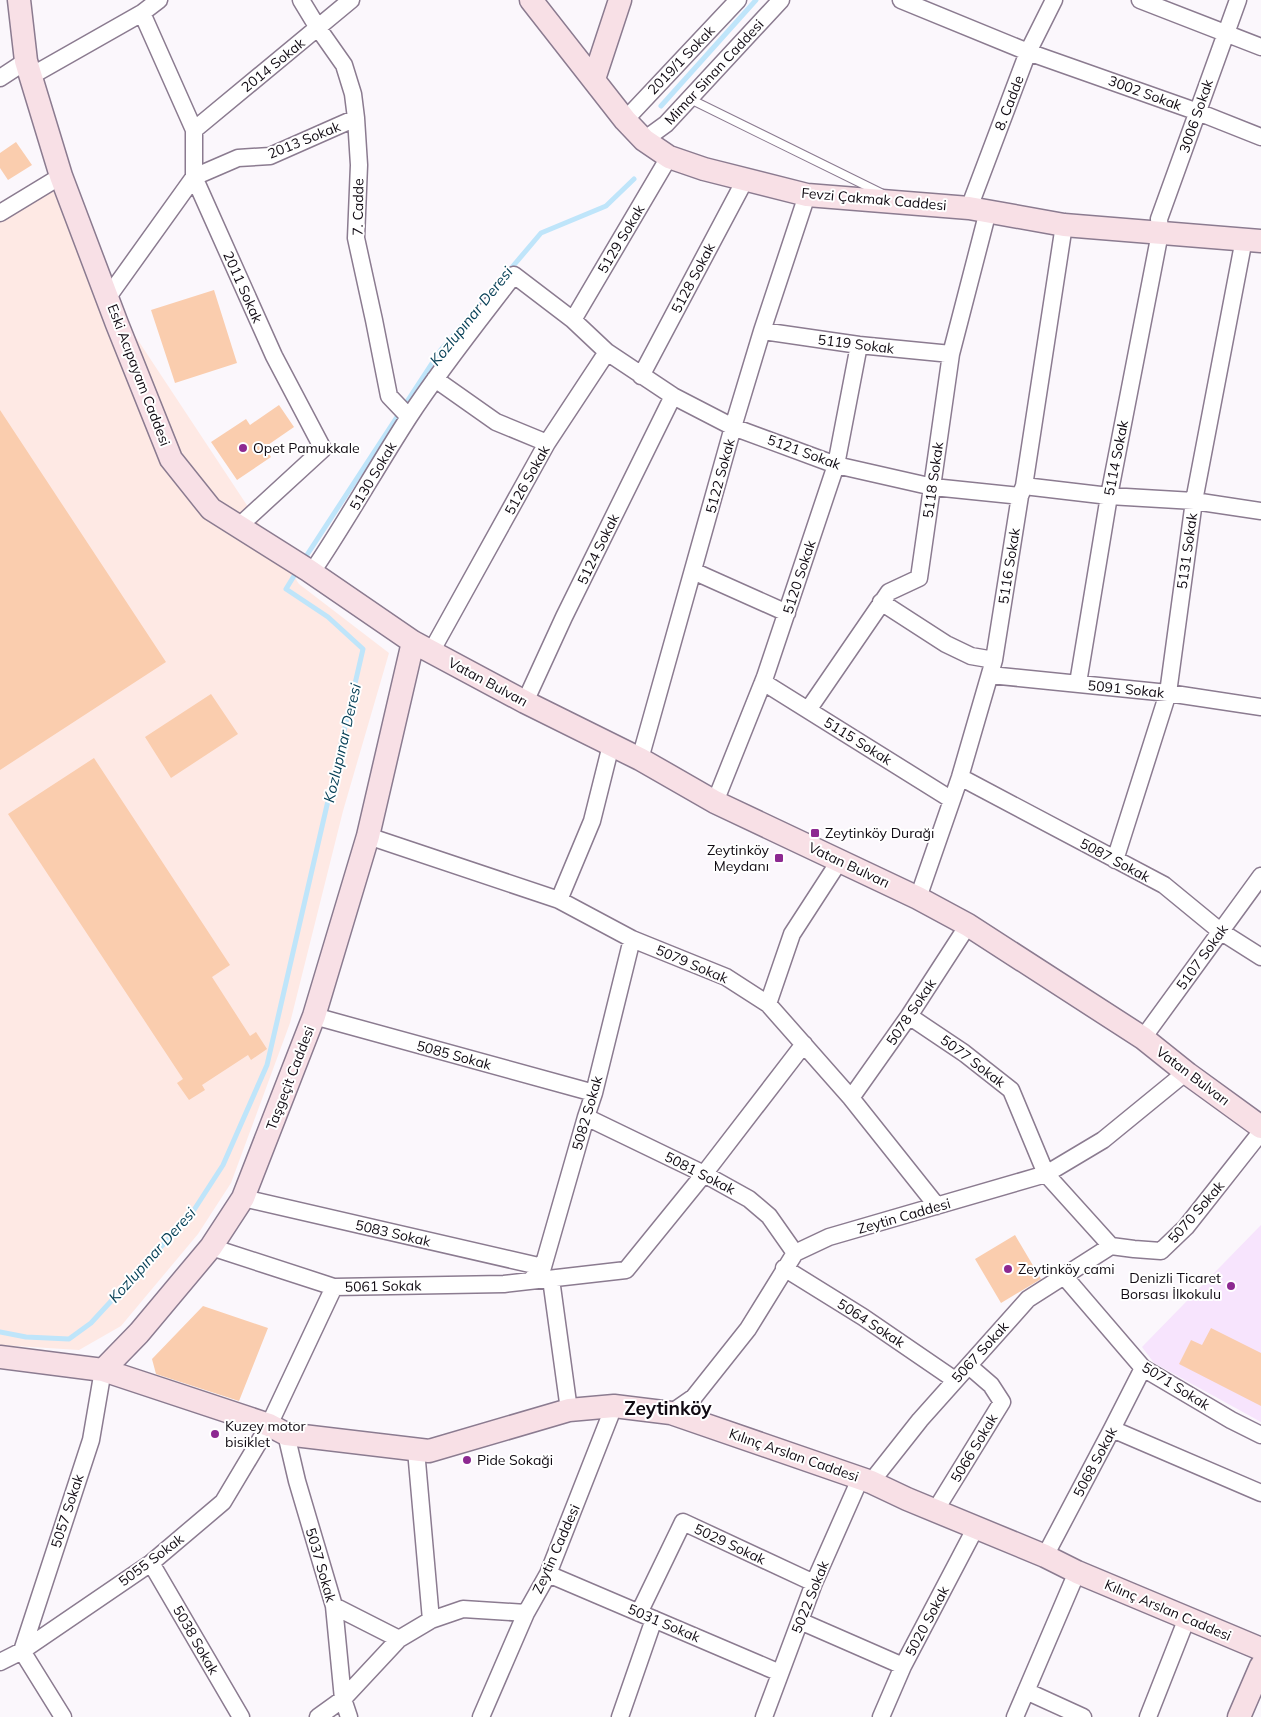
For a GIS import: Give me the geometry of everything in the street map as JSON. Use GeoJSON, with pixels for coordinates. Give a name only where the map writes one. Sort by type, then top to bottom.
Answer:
{"type":"FeatureCollection","features":[{"type":"Feature","properties":{"kind":"street","name":"Eski Acıpayam Caddesi"},"geometry":{"type":"LineString","coordinates":[[19,0],[28,69],[61,176],[171,459],[211,509],[303,566],[422,647]]}},
{"type":"Feature","properties":{"kind":"street"},"geometry":{"type":"LineString","coordinates":[[0,78],[28,69],[142,12],[158,0]]}},
{"type":"Feature","properties":{"kind":"street","name":"7. Cadde"},"geometry":{"type":"LineString","coordinates":[[302,0],[318,28],[344,65],[352,94],[356,118],[359,165],[356,238],[389,396],[406,414]]}},
{"type":"Feature","properties":{"kind":"street","name":"2014 Sokak"},"geometry":{"type":"LineString","coordinates":[[194,130],[351,0]]}},
{"type":"Feature","properties":{"kind":"street","name":"Fevzi Çakmak Caddesi"},"geometry":{"type":"LineString","coordinates":[[531,0],[625,120],[644,140],[670,157],[704,169],[806,195],[978,210],[1064,225],[1253,240]]}},
{"type":"Feature","properties":{"kind":"street"},"geometry":{"type":"LineString","coordinates":[[594,79],[620,0]]}},
{"type":"Feature","properties":{"kind":"street","name":"2019/1 Sokak"},"geometry":{"type":"LineString","coordinates":[[625,120],[738,0]]}},
{"type":"Feature","properties":{"kind":"street","name":"Mimar Sinan Caddesi"},"geometry":{"type":"LineString","coordinates":[[644,140],[666,124],[781,0]]}},
{"type":"Feature","properties":{"kind":"street","name":"3002 Sokak"},"geometry":{"type":"LineString","coordinates":[[900,0],[1028,52],[1198,112],[1261,137]]}},
{"type":"Feature","properties":{"kind":"street","name":"8. Cadde"},"geometry":{"type":"LineString","coordinates":[[978,210],[1028,52],[1054,0]]}},
{"type":"Feature","properties":{"kind":"street"},"geometry":{"type":"LineString","coordinates":[[1140,0],[1261,47]]}},
{"type":"Feature","properties":{"kind":"street","name":"3006 Sokak"},"geometry":{"type":"LineString","coordinates":[[1160,233],[1159,219],[1238,0]]}},
{"type":"Feature","properties":{"kind":"street","name":"2011 Sokak"},"geometry":{"type":"LineString","coordinates":[[142,12],[194,130],[194,178],[274,356],[323,449],[238,527]]}},
{"type":"Feature","properties":{"kind":"street","name":"2013 Sokak"},"geometry":{"type":"LineString","coordinates":[[194,178],[238,158],[270,156],[356,118]]}},
{"type":"Feature","properties":{"kind":"street","name":"5129 Sokak"},"geometry":{"type":"LineString","coordinates":[[573,320],[670,157]]}},
{"type":"Feature","properties":{"kind":"street"},"geometry":{"type":"LineString","coordinates":[[0,213],[61,176]]}},
{"type":"Feature","properties":{"kind":"street"},"geometry":{"type":"LineString","coordinates":[[108,297],[194,178]]}},
{"type":"Feature","properties":{"kind":"street","name":"5128 Sokak"},"geometry":{"type":"LineString","coordinates":[[640,376],[745,180]]}},
{"type":"Feature","properties":{"kind":"street","name":"5122 Sokak"},"geometry":{"type":"LineString","coordinates":[[640,759],[733,427],[806,195]]}},
{"type":"Feature","properties":{"kind":"street","name":"5118 Sokak"},"geometry":{"type":"LineString","coordinates":[[808,710],[889,592],[919,578],[951,354],[978,210]]}},
{"type":"Feature","properties":{"kind":"street","name":"5116 Sokak"},"geometry":{"type":"LineString","coordinates":[[918,898],[960,778],[992,668],[1064,225]]}},
{"type":"Feature","properties":{"kind":"street","name":"5114 Sokak"},"geometry":{"type":"LineString","coordinates":[[1078,683],[1109,496],[1160,233]]}},
{"type":"Feature","properties":{"kind":"street","name":"5131 Sokak"},"geometry":{"type":"LineString","coordinates":[[1116,860],[1168,693],[1194,501],[1253,240]]}},
{"type":"Feature","properties":{"kind":"street","name":"5130 Sokak"},"geometry":{"type":"LineString","coordinates":[[303,566],[340,531],[406,414],[514,275],[573,320]]}},
{"type":"Feature","properties":{"kind":"street"},"geometry":{"type":"LineString","coordinates":[[573,320],[607,352]]}},
{"type":"Feature","properties":{"kind":"street","name":"5119 Sokak"},"geometry":{"type":"LineString","coordinates":[[762,332],[859,345],[951,354]]}},
{"type":"Feature","properties":{"kind":"street","name":"5120 Sokak"},"geometry":{"type":"LineString","coordinates":[[715,802],[764,682],[836,465],[859,345]]}},
{"type":"Feature","properties":{"kind":"street","name":"5121 Sokak"},"geometry":{"type":"LineString","coordinates":[[607,352],[640,376],[673,396],[733,427],[836,465],[932,487],[1194,501],[1261,512]]}},
{"type":"Feature","properties":{"kind":"street","name":"5126 Sokak"},"geometry":{"type":"LineString","coordinates":[[422,647],[547,444],[607,352]]}},
{"type":"Feature","properties":{"kind":"street"},"geometry":{"type":"LineString","coordinates":[[435,379],[496,422],[547,444]]}},
{"type":"Feature","properties":{"kind":"street","name":"5124 Sokak"},"geometry":{"type":"LineString","coordinates":[[525,702],[564,617],[673,396]]}},
{"type":"Feature","properties":{"kind":"street"},"geometry":{"type":"LineString","coordinates":[[693,571],[787,613]]}},
{"type":"Feature","properties":{"kind":"street","name":"5091 Sokak"},"geometry":{"type":"LineString","coordinates":[[881,602],[946,644],[992,668],[1078,683],[1168,693],[1261,707]]}},
{"type":"Feature","properties":{"kind":"street","name":"Vatan Bulvarı"},"geometry":{"type":"LineString","coordinates":[[422,647],[525,702],[640,759],[715,802],[788,838],[840,860],[968,925],[1143,1038],[1185,1072],[1261,1127]]}},
{"type":"Feature","properties":{"kind":"street","name":"Taşgeçit Caddesi"},"geometry":{"type":"LineString","coordinates":[[103,1370],[139,1332],[211,1247],[243,1198],[314,1016],[422,647]]}},
{"type":"Feature","properties":{"kind":"street","name":"5115 Sokak"},"geometry":{"type":"LineString","coordinates":[[764,682],[952,800]]}},
{"type":"Feature","properties":{"kind":"street"},"geometry":{"type":"LineString","coordinates":[[559,900],[592,821],[611,745]]}},
{"type":"Feature","properties":{"kind":"street","name":"5087 Sokak"},"geometry":{"type":"LineString","coordinates":[[960,778],[1164,885],[1220,931],[1261,958]]}},
{"type":"Feature","properties":{"kind":"street","name":"5079 Sokak"},"geometry":{"type":"LineString","coordinates":[[368,836],[559,900],[632,938],[726,978],[768,1004],[851,1098],[937,1206]]}},
{"type":"Feature","properties":{"kind":"street"},"geometry":{"type":"LineString","coordinates":[[768,1004],[792,934],[840,860]]}},
{"type":"Feature","properties":{"kind":"street","name":"5107 Sokak"},"geometry":{"type":"LineString","coordinates":[[1143,1038],[1260,879]]}},
{"type":"Feature","properties":{"kind":"street","name":"5078 Sokak"},"geometry":{"type":"LineString","coordinates":[[851,1098],[909,1016],[968,925]]}},
{"type":"Feature","properties":{"kind":"street","name":"5082 Sokak"},"geometry":{"type":"LineString","coordinates":[[530,1281],[547,1273],[632,938]]}},
{"type":"Feature","properties":{"kind":"street","name":"5085 Sokak"},"geometry":{"type":"LineString","coordinates":[[314,1016],[594,1093]]}},
{"type":"Feature","properties":{"kind":"street","name":"5077 Sokak"},"geometry":{"type":"LineString","coordinates":[[909,1016],[964,1053],[1011,1090],[1046,1174],[1111,1246]]}},
{"type":"Feature","properties":{"kind":"street"},"geometry":{"type":"LineString","coordinates":[[569,1410],[547,1273],[626,1270],[704,1174],[804,1044]]}},
{"type":"Feature","properties":{"kind":"street","name":"Zeytin Caddesi"},"geometry":{"type":"LineString","coordinates":[[795,1252],[829,1237],[1046,1174],[1103,1140],[1185,1072]]}},
{"type":"Feature","properties":{"kind":"street","name":"5081 Sokak"},"geometry":{"type":"LineString","coordinates":[[586,1117],[704,1174],[749,1199],[769,1216],[795,1252]]}},
{"type":"Feature","properties":{"kind":"street","name":"5070 Sokak"},"geometry":{"type":"LineString","coordinates":[[1111,1246],[1161,1251],[1186,1227],[1261,1132]]}},
{"type":"Feature","properties":{"kind":"street","name":"5083 Sokak"},"geometry":{"type":"LineString","coordinates":[[243,1198],[547,1273]]}},
{"type":"Feature","properties":{"kind":"street","name":"5067 Sokak"},"geometry":{"type":"LineString","coordinates":[[866,1480],[1028,1298],[1111,1246]]}},
{"type":"Feature","properties":{"kind":"street","name":"5061 Sokak"},"geometry":{"type":"LineString","coordinates":[[211,1247],[334,1287],[504,1284],[530,1281]]}},
{"type":"Feature","properties":{"kind":"street"},"geometry":{"type":"LineString","coordinates":[[671,1412],[694,1397],[748,1329],[795,1252]]}},
{"type":"Feature","properties":{"kind":"street","name":"5064 Sokak"},"geometry":{"type":"LineString","coordinates":[[784,1268],[863,1317],[955,1380]]}},
{"type":"Feature","properties":{"kind":"street","name":"5071 Sokak"},"geometry":{"type":"LineString","coordinates":[[1064,1276],[1143,1368],[1231,1420],[1261,1435]]}},
{"type":"Feature","properties":{"kind":"street","name":"5055 Sokak"},"geometry":{"type":"LineString","coordinates":[[0,1662],[22,1651],[151,1563],[223,1502],[278,1430],[334,1287]]}},
{"type":"Feature","properties":{"kind":"street"},"geometry":{"type":"LineString","coordinates":[[0,1358],[103,1370]]}},
{"type":"Feature","properties":{"kind":"street","name":"5066 Sokak"},"geometry":{"type":"LineString","coordinates":[[935,1511],[1002,1402],[991,1385],[969,1366]]}},
{"type":"Feature","properties":{"kind":"street","name":"5068 Sokak"},"geometry":{"type":"LineString","coordinates":[[1045,1556],[1143,1368]]}},
{"type":"Feature","properties":{"kind":"street","name":"Kılınç Arslan Caddesi"},"geometry":{"type":"LineString","coordinates":[[103,1370],[278,1430],[429,1451],[569,1410],[614,1406],[671,1412],[866,1480],[935,1511],[1045,1556],[1077,1572],[1261,1649]]}},
{"type":"Feature","properties":{"kind":"street","name":"5057 Sokak"},"geometry":{"type":"LineString","coordinates":[[22,1651],[91,1440],[103,1370]]}},
{"type":"Feature","properties":{"kind":"street","name":"Zeytin Caddesi"},"geometry":{"type":"LineString","coordinates":[[481,1717],[526,1613],[548,1574],[614,1406]]}},
{"type":"Feature","properties":{"kind":"street"},"geometry":{"type":"LineString","coordinates":[[1112,1429],[1261,1493]]}},
{"type":"Feature","properties":{"kind":"street","name":"5037 Sokak"},"geometry":{"type":"LineString","coordinates":[[278,1430],[297,1481],[334,1606],[343,1698],[349,1717]]}},
{"type":"Feature","properties":{"kind":"street"},"geometry":{"type":"LineString","coordinates":[[416,1450],[431,1620]]}},
{"type":"Feature","properties":{"kind":"street","name":"5022 Sokak"},"geometry":{"type":"LineString","coordinates":[[764,1717],[814,1583],[866,1480]]}},
{"type":"Feature","properties":{"kind":"street","name":"5029 Sokak"},"geometry":{"type":"LineString","coordinates":[[646,1616],[683,1522],[814,1583]]}},
{"type":"Feature","properties":{"kind":"street","name":"5020 Sokak"},"geometry":{"type":"LineString","coordinates":[[881,1717],[903,1666],[976,1527]]}},
{"type":"Feature","properties":{"kind":"street","name":"5038 Sokak"},"geometry":{"type":"LineString","coordinates":[[151,1563],[240,1717]]}},
{"type":"Feature","properties":{"kind":"street"},"geometry":{"type":"LineString","coordinates":[[1015,1717],[1077,1572]]}},
{"type":"Feature","properties":{"kind":"street","name":"5031 Sokak"},"geometry":{"type":"LineString","coordinates":[[548,1574],[780,1673]]}},
{"type":"Feature","properties":{"kind":"street"},"geometry":{"type":"LineString","coordinates":[[334,1606],[399,1639]]}},
{"type":"Feature","properties":{"kind":"street"},"geometry":{"type":"LineString","coordinates":[[318,1717],[343,1698],[399,1639],[431,1620],[463,1609],[526,1613]]}},
{"type":"Feature","properties":{"kind":"street"},"geometry":{"type":"LineString","coordinates":[[620,1717],[646,1616]]}},
{"type":"Feature","properties":{"kind":"street"},"geometry":{"type":"LineString","coordinates":[[1148,1717],[1187,1618]]}},
{"type":"Feature","properties":{"kind":"street"},"geometry":{"type":"LineString","coordinates":[[800,1621],[903,1666]]}},
{"type":"Feature","properties":{"kind":"street"},"geometry":{"type":"LineString","coordinates":[[22,1651],[63,1717]]}},
{"type":"Feature","properties":{"kind":"street"},"geometry":{"type":"LineString","coordinates":[[1239,1717],[1261,1666]]}},
{"type":"Feature","properties":{"kind":"street"},"geometry":{"type":"LineString","coordinates":[[1026,1691],[1083,1717]]}},
{"type":"Feature","properties":{"kind":"lane"},"geometry":{"type":"LineString","coordinates":[[690,99],[902,203]]}},
{"type":"Feature","properties":{"kind":"shaded area"},"geometry":{"type":"Polygon","coordinates":[[[49,185],[78,217],[116,307],[299,584],[389,653],[343,811],[290,1023],[231,1183],[198,1234],[121,1326],[79,1350],[0,1345],[0,214],[49,185]]]}},
{"type":"Feature","properties":{"kind":"shaded area","name":"Denizli Ticaret Borsası İlkokulu"},"geometry":{"type":"Polygon","coordinates":[[[1261,1225],[1261,1422],[1154,1363],[1142,1347],[1261,1225]]]}},
{"type":"Feature","properties":{"kind":"building"},"geometry":{"type":"Polygon","coordinates":[[[16,142],[32,165],[8,180],[0,168],[0,153],[16,142]]]}},
{"type":"Feature","properties":{"kind":"building"},"geometry":{"type":"Polygon","coordinates":[[[214,290],[237,363],[175,383],[151,310],[214,290]]]}},
{"type":"Feature","properties":{"kind":"building"},"geometry":{"type":"Polygon","coordinates":[[[279,405],[294,427],[265,447],[271,457],[237,480],[211,442],[246,419],[250,425],[279,405]]]}},
{"type":"Feature","properties":{"kind":"building"},"geometry":{"type":"Polygon","coordinates":[[[0,410],[166,662],[0,770],[0,410]]]}},
{"type":"Feature","properties":{"kind":"building"},"geometry":{"type":"Polygon","coordinates":[[[211,694],[238,734],[171,778],[145,737],[211,694]]]}},
{"type":"Feature","properties":{"kind":"building"},"geometry":{"type":"Polygon","coordinates":[[[94,758],[230,965],[212,977],[250,1036],[256,1032],[267,1049],[251,1060],[248,1055],[202,1085],[205,1090],[189,1100],[177,1083],[183,1079],[8,814],[94,758]]]}},
{"type":"Feature","properties":{"kind":"building","name":"Zeytinköy cami"},"geometry":{"type":"Polygon","coordinates":[[[1015,1235],[1041,1279],[1001,1303],[975,1259],[1015,1235]]]}},
{"type":"Feature","properties":{"kind":"building"},"geometry":{"type":"Polygon","coordinates":[[[203,1306],[268,1328],[239,1401],[156,1374],[152,1359],[203,1306]]]}},
{"type":"Feature","properties":{"kind":"building"},"geometry":{"type":"Polygon","coordinates":[[[1211,1328],[1261,1353],[1261,1406],[1179,1364],[1191,1340],[1202,1345],[1211,1328]]]}},
{"type":"Feature","properties":{"kind":"waterway","name":"Kozlupınar Deresi"},"geometry":{"type":"LineString","coordinates":[[661,106],[756,0]]}},
{"type":"Feature","properties":{"kind":"waterway","name":"Kozlupınar Deresi"},"geometry":{"type":"LineString","coordinates":[[508,272],[541,233],[606,206],[634,179]]}},
{"type":"Feature","properties":{"kind":"waterway","name":"Kozlupınar Deresi"},"geometry":{"type":"LineString","coordinates":[[303,561],[440,351],[488,296]]}},
{"type":"Feature","properties":{"kind":"waterway","name":"Kozlupınar Deresi"},"geometry":{"type":"LineString","coordinates":[[0,1332],[26,1337],[69,1339],[91,1323],[192,1213],[223,1165],[267,1065],[363,649],[328,617],[286,589],[297,571]]}},
{"type":"Feature","properties":{"kind":"place","name":"Opet Pamukkale"},"geometry":{"type":"Point","coordinates":[243,448]}},
{"type":"Feature","properties":{"kind":"place","name":"Zeytinköy Durağı"},"geometry":{"type":"Point","coordinates":[815,833]}},
{"type":"Feature","properties":{"kind":"place","name":"Zeytinköy Meydanı"},"geometry":{"type":"Point","coordinates":[779,858]}},
{"type":"Feature","properties":{"kind":"place","name":"Zeytinköy cami"},"geometry":{"type":"Point","coordinates":[1008,1269]}},
{"type":"Feature","properties":{"kind":"place","name":"Denizli Ticaret Borsası İlkokulu"},"geometry":{"type":"Point","coordinates":[1231,1286]}},
{"type":"Feature","properties":{"kind":"place","name":"Kuzey motor bisiklet"},"geometry":{"type":"Point","coordinates":[215,1434]}},
{"type":"Feature","properties":{"kind":"place","name":"Pide Sokaği"},"geometry":{"type":"Point","coordinates":[467,1460]}},
{"type":"Feature","properties":{"kind":"district","name":"Zeytinköy"},"geometry":{"type":"Point","coordinates":[668,1408]}}]}
